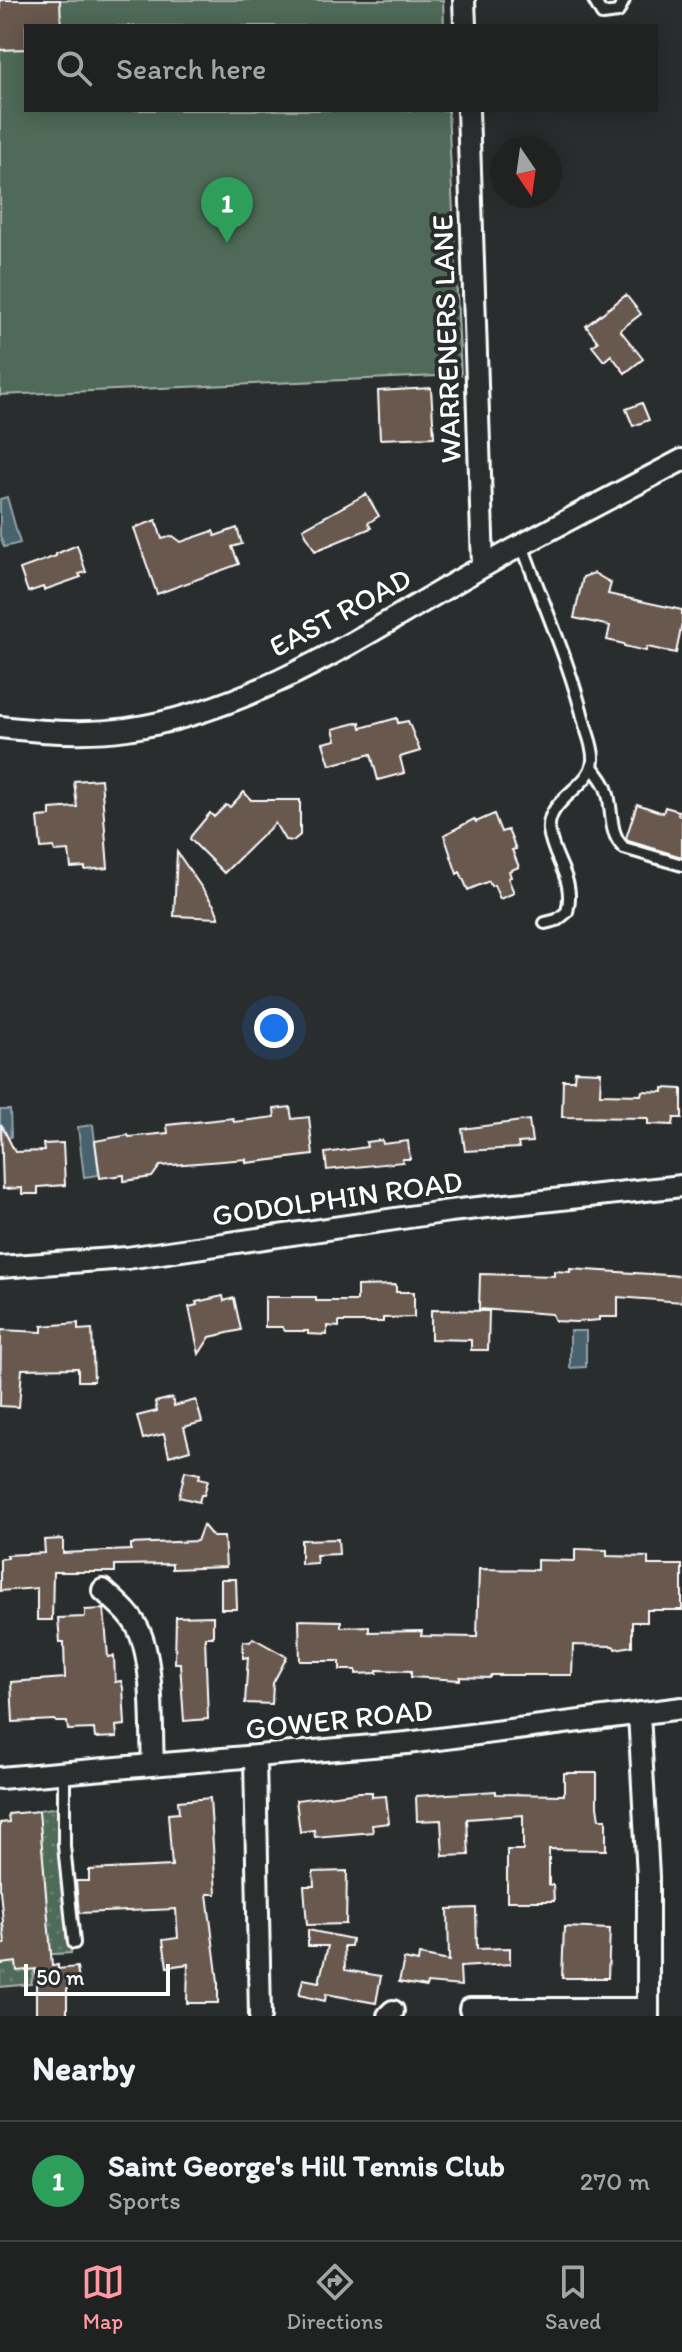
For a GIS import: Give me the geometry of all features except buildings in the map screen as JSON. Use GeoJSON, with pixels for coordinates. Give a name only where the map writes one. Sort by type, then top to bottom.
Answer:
{"type":"FeatureCollection","features":[{"type":"Feature","properties":{"kind":"street"},"geometry":{"type":"LineString","coordinates":[[464,0],[465,24]]}},
{"type":"Feature","properties":{"kind":"street","name":"WARRENERS LANE"},"geometry":{"type":"LineString","coordinates":[[468,112],[483,566]]}},
{"type":"Feature","properties":{"kind":"street","name":"EAST ROAD"},"geometry":{"type":"LineString","coordinates":[[0,727],[79,733],[128,729],[195,712],[288,676],[355,641],[483,566],[682,460]]}},
{"type":"Feature","properties":{"kind":"street","name":"GODOLPHIN ROAD"},"geometry":{"type":"LineString","coordinates":[[0,1267],[127,1258],[450,1211],[682,1186]]}},
{"type":"Feature","properties":{"kind":"street"},"geometry":{"type":"LineString","coordinates":[[103,1590],[129,1613],[141,1633],[148,1664],[153,1765]]}},
{"type":"Feature","properties":{"kind":"street","name":"GOWER ROAD"},"geometry":{"type":"LineString","coordinates":[[0,1778],[407,1743],[682,1708]]}},
{"type":"Feature","properties":{"kind":"street"},"geometry":{"type":"LineString","coordinates":[[470,2009],[648,2013],[648,1877],[639,1713]]}},
{"type":"Feature","properties":{"kind":"street"},"geometry":{"type":"LineString","coordinates":[[255,1758],[260,2016]]}},
{"type":"Feature","properties":{"kind":"lane"},"geometry":{"type":"LineString","coordinates":[[594,0],[602,14],[613,14],[618,12],[624,0]]}},
{"type":"Feature","properties":{"kind":"lane"},"geometry":{"type":"LineString","coordinates":[[522,545],[579,701],[594,758],[591,773],[564,797],[552,817],[549,829],[571,892],[567,912],[557,920],[545,923]]}},
{"type":"Feature","properties":{"kind":"lane"},"geometry":{"type":"LineString","coordinates":[[592,767],[606,787],[618,843],[624,848],[682,865]]}},
{"type":"Feature","properties":{"kind":"lane"},"geometry":{"type":"LineString","coordinates":[[64,1774],[64,1846],[74,1943]]}},
{"type":"Feature","properties":{"kind":"green space"},"geometry":{"type":"Polygon","coordinates":[[[0,0],[443,0],[444,24],[24,24],[24,112],[448,112],[461,375],[0,395],[0,0]]]}},
{"type":"Feature","properties":{"kind":"green space"},"geometry":{"type":"Polygon","coordinates":[[[60,1807],[60,1851],[71,1953],[38,1955],[31,1984],[0,1987],[0,1964],[16,1962],[17,1970],[29,1969],[5,1933],[0,1932],[0,1925],[48,1920],[38,1810],[60,1807]]]}},
{"type":"Feature","properties":{"kind":"water"},"geometry":{"type":"Polygon","coordinates":[[[7,497],[20,543],[4,547],[0,536],[0,499],[7,497]]]}},
{"type":"Feature","properties":{"kind":"water"},"geometry":{"type":"Polygon","coordinates":[[[0,1110],[10,1110],[11,1137],[0,1138],[0,1110]]]}},
{"type":"Feature","properties":{"kind":"water"},"geometry":{"type":"Polygon","coordinates":[[[93,1125],[99,1175],[84,1177],[78,1127],[93,1125]]]}},
{"type":"Feature","properties":{"kind":"water"},"geometry":{"type":"Polygon","coordinates":[[[570,1331],[586,1331],[586,1367],[570,1368],[570,1331]]]}},
{"type":"Feature","properties":{"kind":"place","name":"Saint George's Hill Tennis Club"},"geometry":{"type":"Point","coordinates":[227,243]}}]}
